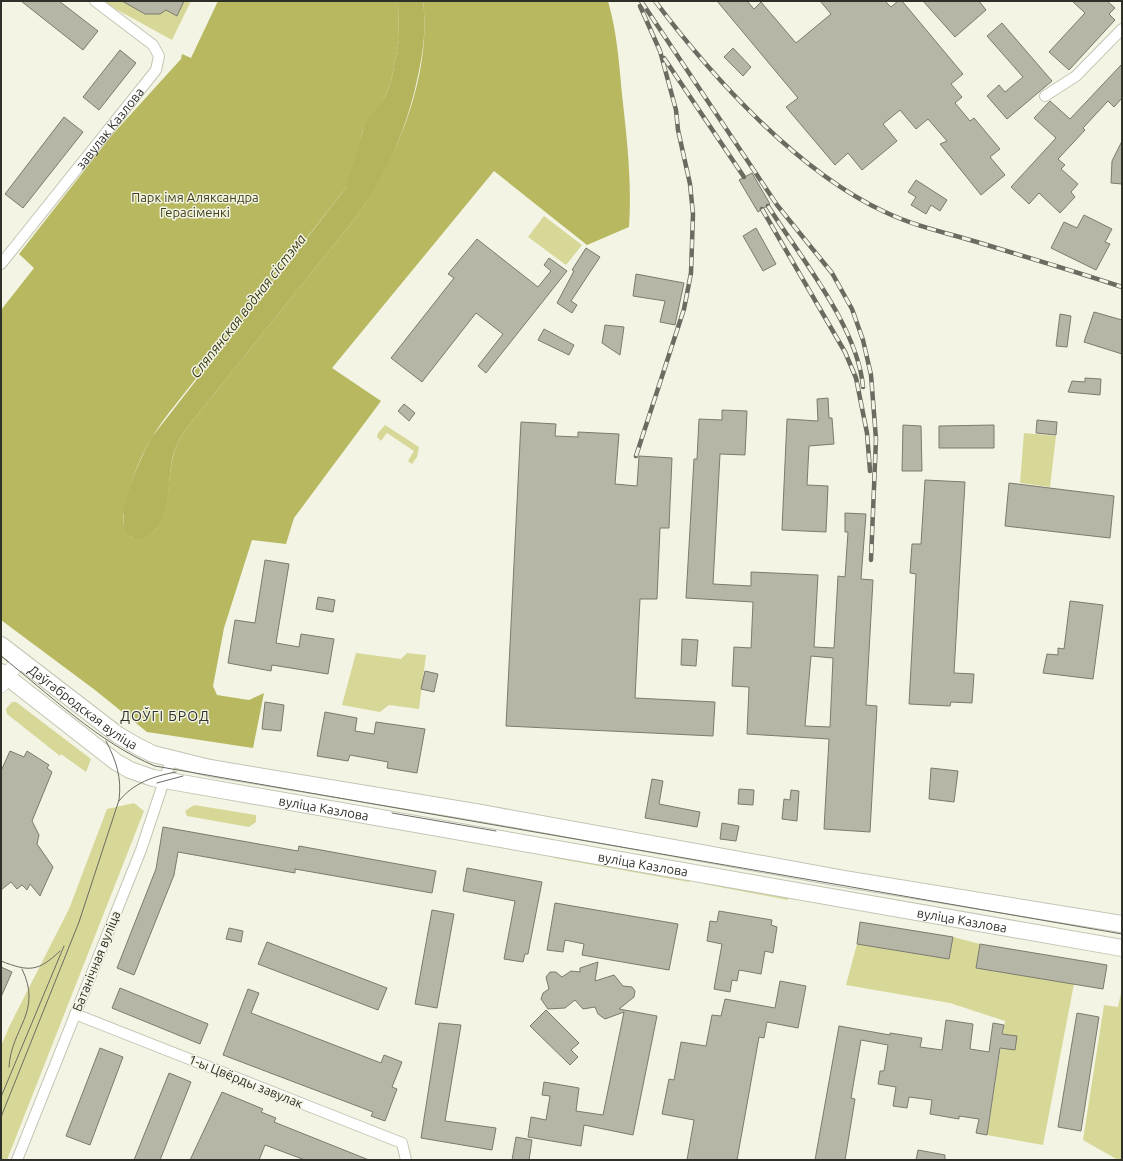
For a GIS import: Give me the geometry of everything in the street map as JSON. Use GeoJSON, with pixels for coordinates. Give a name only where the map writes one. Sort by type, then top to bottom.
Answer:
{"type":"FeatureCollection","features":[{"type":"Feature","properties":{"kind":"main road","name":"Даўгабродская вуліца"},"geometry":{"type":"LineString","coordinates":[[1,645],[118,735],[153,754],[171,760]]}},
{"type":"Feature","properties":{"kind":"main road"},"geometry":{"type":"LineString","coordinates":[[3,678],[19,660]]}},
{"type":"Feature","properties":{"kind":"main road","name":"Даўгабродская вуліца"},"geometry":{"type":"LineString","coordinates":[[3,678],[116,762],[142,775],[164,780]]}},
{"type":"Feature","properties":{"kind":"main road","name":"вуліца Казлова"},"geometry":{"type":"LineString","coordinates":[[171,760],[216,769],[481,813],[832,877],[1122,924]]}},
{"type":"Feature","properties":{"kind":"main road","name":"вуліца Казлова"},"geometry":{"type":"LineString","coordinates":[[164,780],[1122,948]]}},
{"type":"Feature","properties":{"kind":"street","name":"завулак Казлова"},"geometry":{"type":"LineString","coordinates":[[1,264],[156,70],[159,56],[153,45],[95,1]]}},
{"type":"Feature","properties":{"kind":"street"},"geometry":{"type":"LineString","coordinates":[[1045,96],[1076,76],[1122,30]]}},
{"type":"Feature","properties":{"kind":"street","name":"Батанічная вуліца"},"geometry":{"type":"LineString","coordinates":[[17,1160],[141,850],[171,760]]}},
{"type":"Feature","properties":{"kind":"street","name":"1-ы Цвёрды завулак"},"geometry":{"type":"LineString","coordinates":[[75,1014],[402,1144],[406,1160]]}},
{"type":"Feature","properties":{"kind":"green space"},"geometry":{"type":"Polygon","coordinates":[[[101,1],[191,1],[172,40],[101,1]]]}},
{"type":"Feature","properties":{"kind":"green space","name":"Парк імя Аляксандра Герасіменкі"},"geometry":{"type":"Polygon","coordinates":[[[218,1],[398,1],[399,40],[391,82],[385,97],[363,130],[352,173],[346,188],[168,414],[151,439],[134,475],[123,517],[123,523],[131,537],[138,538],[146,536],[154,531],[160,523],[164,514],[173,457],[177,445],[185,430],[357,216],[386,168],[409,114],[417,85],[422,57],[424,29],[423,1],[608,1],[614,24],[617,48],[629,177],[629,227],[587,245],[494,171],[332,368],[381,401],[294,518],[286,544],[252,540],[224,628],[213,686],[217,695],[249,700],[264,693],[253,748],[147,732],[95,690],[1,620],[1,310],[34,268],[19,254],[112,135],[181,59],[182,54],[191,58],[218,1]]]}},
{"type":"Feature","properties":{"kind":"green space"},"geometry":{"type":"Polygon","coordinates":[[[544,216],[582,245],[566,265],[528,237],[544,216]]]}},
{"type":"Feature","properties":{"kind":"green space"},"geometry":{"type":"Polygon","coordinates":[[[385,425],[419,447],[417,457],[412,464],[408,461],[414,451],[387,433],[381,441],[377,437],[378,433],[385,425]]]}},
{"type":"Feature","properties":{"kind":"green space"},"geometry":{"type":"Polygon","coordinates":[[[1024,433],[1056,436],[1050,487],[1020,483],[1024,433]]]}},
{"type":"Feature","properties":{"kind":"green space"},"geometry":{"type":"Polygon","coordinates":[[[356,653],[401,659],[407,653],[426,655],[419,709],[389,705],[380,712],[342,705],[356,653]]]}},
{"type":"Feature","properties":{"kind":"green space"},"geometry":{"type":"Polygon","coordinates":[[[12,702],[16,702],[91,759],[86,772],[61,754],[60,756],[7,714],[6,709],[12,702]]]}},
{"type":"Feature","properties":{"kind":"green space"},"geometry":{"type":"Polygon","coordinates":[[[134,803],[144,811],[7,1160],[1,1160],[1,1046],[10,1025],[69,909],[107,809],[134,803]]]}},
{"type":"Feature","properties":{"kind":"green space"},"geometry":{"type":"Polygon","coordinates":[[[194,805],[256,815],[256,822],[249,827],[187,816],[185,811],[194,805]]]}},
{"type":"Feature","properties":{"kind":"green space"},"geometry":{"type":"Polygon","coordinates":[[[555,854],[689,880],[689,882],[554,858],[555,854]]]}},
{"type":"Feature","properties":{"kind":"green space"},"geometry":{"type":"Polygon","coordinates":[[[706,882],[788,896],[788,900],[704,884],[706,882]]]}},
{"type":"Feature","properties":{"kind":"green space"},"geometry":{"type":"Polygon","coordinates":[[[953,937],[980,944],[976,968],[1074,984],[1043,1145],[987,1135],[1005,1021],[950,1003],[846,985],[857,944],[949,959],[953,937]]]}},
{"type":"Feature","properties":{"kind":"green space"},"geometry":{"type":"Polygon","coordinates":[[[1122,988],[1122,1160],[1118,1160],[1083,1140],[1104,1005],[1118,1007],[1122,988]]]}},
{"type":"Feature","properties":{"kind":"shaded area"},"geometry":{"type":"Polygon","coordinates":[[[398,1],[423,1],[424,35],[420,67],[410,107],[399,139],[385,170],[377,186],[357,216],[185,430],[173,456],[165,513],[161,522],[155,530],[147,536],[138,539],[134,538],[130,536],[125,529],[123,517],[125,503],[142,457],[152,437],[346,188],[365,124],[385,97],[391,82],[399,40],[398,1]]]}},
{"type":"Feature","properties":{"kind":"building"},"geometry":{"type":"Polygon","coordinates":[[[21,1],[59,1],[98,31],[83,50],[21,1]]]}},
{"type":"Feature","properties":{"kind":"building"},"geometry":{"type":"Polygon","coordinates":[[[122,1],[184,1],[177,16],[166,10],[160,14],[145,14],[122,1]]]}},
{"type":"Feature","properties":{"kind":"building"},"geometry":{"type":"Polygon","coordinates":[[[717,1],[747,1],[754,9],[761,2],[796,43],[831,14],[820,1],[885,1],[891,7],[898,1],[902,1],[963,74],[951,84],[962,97],[955,103],[970,121],[974,118],[1000,149],[990,157],[1005,175],[981,195],[940,144],[947,141],[928,119],[916,129],[900,110],[883,124],[897,141],[862,170],[848,153],[835,165],[786,107],[798,98],[717,1]]]}},
{"type":"Feature","properties":{"kind":"building"},"geometry":{"type":"Polygon","coordinates":[[[923,1],[979,1],[986,10],[955,37],[923,1]]]}},
{"type":"Feature","properties":{"kind":"building"},"geometry":{"type":"Polygon","coordinates":[[[1072,1],[1107,1],[1115,8],[1109,14],[1115,20],[1069,70],[1049,52],[1085,13],[1072,1]]]}},
{"type":"Feature","properties":{"kind":"building"},"geometry":{"type":"Polygon","coordinates":[[[1002,23],[1052,81],[1007,119],[987,96],[999,85],[1005,92],[1023,77],[987,36],[1002,23]]]}},
{"type":"Feature","properties":{"kind":"building"},"geometry":{"type":"Polygon","coordinates":[[[733,48],[751,67],[743,76],[724,57],[733,48]]]}},
{"type":"Feature","properties":{"kind":"building"},"geometry":{"type":"Polygon","coordinates":[[[120,50],[136,63],[99,110],[83,97],[120,50]]]}},
{"type":"Feature","properties":{"kind":"building"},"geometry":{"type":"Polygon","coordinates":[[[1122,64],[1122,98],[1114,107],[1108,101],[1083,128],[1085,130],[1058,159],[1065,165],[1061,169],[1078,184],[1071,192],[1075,197],[1060,213],[1039,193],[1029,204],[1011,187],[1056,138],[1034,118],[1050,101],[1070,119],[1122,64]]]}},
{"type":"Feature","properties":{"kind":"building"},"geometry":{"type":"Polygon","coordinates":[[[64,117],[83,132],[23,208],[5,194],[64,117]]]}},
{"type":"Feature","properties":{"kind":"building"},"geometry":{"type":"Polygon","coordinates":[[[1122,141],[1122,184],[1111,183],[1112,161],[1122,141]]]}},
{"type":"Feature","properties":{"kind":"building"},"geometry":{"type":"Polygon","coordinates":[[[752,173],[770,204],[758,212],[739,180],[752,173]]]}},
{"type":"Feature","properties":{"kind":"building"},"geometry":{"type":"Polygon","coordinates":[[[916,180],[947,200],[940,211],[931,205],[926,214],[911,205],[916,197],[908,192],[916,180]]]}},
{"type":"Feature","properties":{"kind":"building"},"geometry":{"type":"Polygon","coordinates":[[[1084,215],[1112,229],[1105,242],[1110,244],[1096,270],[1051,248],[1064,222],[1077,228],[1084,215]]]}},
{"type":"Feature","properties":{"kind":"building"},"geometry":{"type":"Polygon","coordinates":[[[756,228],[776,264],[763,271],[743,236],[756,228]]]}},
{"type":"Feature","properties":{"kind":"building"},"geometry":{"type":"Polygon","coordinates":[[[477,239],[538,287],[551,271],[544,265],[549,258],[567,271],[486,373],[478,366],[503,334],[476,313],[422,382],[391,358],[454,278],[448,274],[477,239]]]}},
{"type":"Feature","properties":{"kind":"building"},"geometry":{"type":"Polygon","coordinates":[[[586,248],[600,257],[571,301],[577,305],[572,313],[557,303],[574,271],[572,270],[586,248]]]}},
{"type":"Feature","properties":{"kind":"building"},"geometry":{"type":"Polygon","coordinates":[[[636,274],[684,283],[675,325],[660,322],[665,301],[633,296],[636,274]]]}},
{"type":"Feature","properties":{"kind":"building"},"geometry":{"type":"Polygon","coordinates":[[[1094,312],[1122,320],[1122,354],[1084,342],[1094,312]]]}},
{"type":"Feature","properties":{"kind":"building"},"geometry":{"type":"Polygon","coordinates":[[[1060,314],[1071,316],[1067,347],[1056,346],[1060,314]]]}},
{"type":"Feature","properties":{"kind":"building"},"geometry":{"type":"Polygon","coordinates":[[[605,325],[624,327],[620,355],[602,343],[605,325]]]}},
{"type":"Feature","properties":{"kind":"building"},"geometry":{"type":"Polygon","coordinates":[[[544,329],[574,345],[569,355],[538,340],[544,329]]]}},
{"type":"Feature","properties":{"kind":"building"},"geometry":{"type":"Polygon","coordinates":[[[1085,378],[1101,379],[1100,395],[1068,392],[1072,381],[1085,382],[1085,378]]]}},
{"type":"Feature","properties":{"kind":"building"},"geometry":{"type":"Polygon","coordinates":[[[828,398],[829,418],[832,418],[834,444],[809,446],[807,485],[828,486],[826,532],[782,530],[787,419],[818,421],[817,399],[828,398]]]}},
{"type":"Feature","properties":{"kind":"building"},"geometry":{"type":"Polygon","coordinates":[[[404,404],[415,413],[409,421],[398,411],[404,404]]]}},
{"type":"Feature","properties":{"kind":"building"},"geometry":{"type":"Polygon","coordinates":[[[722,410],[747,411],[745,455],[720,454],[713,584],[751,586],[751,572],[818,575],[814,647],[834,648],[838,576],[845,577],[848,532],[845,532],[845,513],[866,514],[861,579],[873,580],[866,705],[877,706],[870,832],[824,829],[829,739],[747,734],[749,687],[732,686],[734,647],[751,648],[753,602],[686,598],[694,459],[697,459],[699,419],[722,420],[722,410]],[[811,656],[805,726],[830,727],[833,658],[811,656]]]}},
{"type":"Feature","properties":{"kind":"building"},"geometry":{"type":"Polygon","coordinates":[[[1037,420],[1057,422],[1056,435],[1036,433],[1037,420]]]}},
{"type":"Feature","properties":{"kind":"building"},"geometry":{"type":"Polygon","coordinates":[[[521,422],[556,424],[555,436],[578,437],[578,432],[619,434],[615,484],[637,486],[639,456],[672,458],[669,528],[660,528],[657,599],[640,599],[635,698],[715,702],[713,736],[506,726],[521,422]]]}},
{"type":"Feature","properties":{"kind":"building"},"geometry":{"type":"Polygon","coordinates":[[[903,425],[921,426],[922,471],[902,471],[903,425]]]}},
{"type":"Feature","properties":{"kind":"building"},"geometry":{"type":"Polygon","coordinates":[[[994,425],[994,448],[939,448],[939,426],[994,425]]]}},
{"type":"Feature","properties":{"kind":"building"},"geometry":{"type":"Polygon","coordinates":[[[925,480],[965,482],[954,673],[974,674],[972,703],[951,702],[950,706],[909,704],[916,574],[910,573],[912,544],[921,544],[925,480]]]}},
{"type":"Feature","properties":{"kind":"building"},"geometry":{"type":"Polygon","coordinates":[[[1009,483],[1114,496],[1110,538],[1005,526],[1009,483]]]}},
{"type":"Feature","properties":{"kind":"building"},"geometry":{"type":"Polygon","coordinates":[[[265,560],[289,564],[276,643],[299,647],[301,634],[334,639],[328,674],[272,665],[271,671],[228,663],[235,620],[255,623],[265,560]]]}},
{"type":"Feature","properties":{"kind":"building"},"geometry":{"type":"Polygon","coordinates":[[[318,597],[335,600],[333,612],[316,609],[318,597]]]}},
{"type":"Feature","properties":{"kind":"building"},"geometry":{"type":"Polygon","coordinates":[[[1070,601],[1103,605],[1093,679],[1043,673],[1047,654],[1058,655],[1058,648],[1064,649],[1070,601]]]}},
{"type":"Feature","properties":{"kind":"building"},"geometry":{"type":"Polygon","coordinates":[[[682,639],[698,640],[696,666],[681,665],[682,639]]]}},
{"type":"Feature","properties":{"kind":"building"},"geometry":{"type":"Polygon","coordinates":[[[425,671],[438,674],[434,692],[421,689],[425,671]]]}},
{"type":"Feature","properties":{"kind":"building"},"geometry":{"type":"Polygon","coordinates":[[[265,702],[284,705],[281,731],[262,729],[265,702]]]}},
{"type":"Feature","properties":{"kind":"building"},"geometry":{"type":"Polygon","coordinates":[[[325,712],[357,718],[355,731],[374,734],[376,722],[425,729],[417,773],[387,768],[388,762],[350,755],[348,761],[317,756],[325,712]]]}},
{"type":"Feature","properties":{"kind":"building"},"geometry":{"type":"Polygon","coordinates":[[[10,751],[24,757],[27,751],[49,765],[47,768],[52,772],[32,821],[39,835],[37,844],[53,867],[40,896],[30,884],[27,890],[22,885],[17,889],[11,882],[1,890],[1,771],[10,751]]]}},
{"type":"Feature","properties":{"kind":"building"},"geometry":{"type":"Polygon","coordinates":[[[931,768],[958,771],[954,802],[929,799],[931,768]]]}},
{"type":"Feature","properties":{"kind":"building"},"geometry":{"type":"Polygon","coordinates":[[[652,779],[663,781],[659,804],[700,812],[697,827],[645,818],[652,779]]]}},
{"type":"Feature","properties":{"kind":"building"},"geometry":{"type":"Polygon","coordinates":[[[739,789],[754,790],[753,805],[738,804],[739,789]]]}},
{"type":"Feature","properties":{"kind":"building"},"geometry":{"type":"Polygon","coordinates":[[[791,790],[799,791],[797,821],[782,819],[784,799],[790,800],[791,790]]]}},
{"type":"Feature","properties":{"kind":"building"},"geometry":{"type":"Polygon","coordinates":[[[722,823],[739,826],[736,841],[720,839],[722,823]]]}},
{"type":"Feature","properties":{"kind":"building"},"geometry":{"type":"Polygon","coordinates":[[[163,827],[298,851],[299,846],[436,871],[432,893],[295,869],[295,873],[178,852],[174,875],[134,975],[117,968],[156,869],[163,827]]]}},
{"type":"Feature","properties":{"kind":"building"},"geometry":{"type":"Polygon","coordinates":[[[467,868],[542,882],[528,954],[525,954],[523,962],[504,959],[515,901],[463,891],[467,868]]]}},
{"type":"Feature","properties":{"kind":"building"},"geometry":{"type":"Polygon","coordinates":[[[555,903],[678,924],[669,970],[582,955],[584,944],[565,940],[563,952],[547,950],[555,903]]]}},
{"type":"Feature","properties":{"kind":"building"},"geometry":{"type":"Polygon","coordinates":[[[432,910],[454,914],[437,1008],[415,1004],[432,910]]]}},
{"type":"Feature","properties":{"kind":"building"},"geometry":{"type":"Polygon","coordinates":[[[719,911],[772,920],[771,925],[777,927],[773,953],[765,951],[761,974],[739,970],[737,981],[732,980],[730,992],[714,989],[722,944],[707,941],[710,921],[717,922],[719,911]]]}},
{"type":"Feature","properties":{"kind":"building"},"geometry":{"type":"Polygon","coordinates":[[[860,922],[953,937],[949,959],[857,944],[860,922]]]}},
{"type":"Feature","properties":{"kind":"building"},"geometry":{"type":"Polygon","coordinates":[[[229,928],[243,931],[241,942],[226,939],[229,928]]]}},
{"type":"Feature","properties":{"kind":"building"},"geometry":{"type":"Polygon","coordinates":[[[267,942],[387,988],[378,1010],[258,964],[267,942]]]}},
{"type":"Feature","properties":{"kind":"building"},"geometry":{"type":"Polygon","coordinates":[[[980,944],[1107,965],[1103,989],[976,968],[980,944]]]}},
{"type":"Feature","properties":{"kind":"building"},"geometry":{"type":"Polygon","coordinates":[[[598,962],[595,981],[614,975],[623,986],[632,987],[635,991],[634,997],[619,1009],[657,1016],[633,1135],[584,1125],[581,1146],[528,1137],[531,1117],[546,1120],[550,1096],[542,1095],[544,1082],[579,1088],[576,1111],[603,1115],[624,1012],[605,1019],[598,1014],[595,1007],[583,1009],[575,1000],[565,1008],[548,1009],[541,999],[543,993],[549,989],[546,977],[550,972],[556,972],[562,977],[571,971],[580,972],[580,968],[598,962]]]}},
{"type":"Feature","properties":{"kind":"building"},"geometry":{"type":"Polygon","coordinates":[[[1,967],[12,972],[1,997],[1,967]]]}},
{"type":"Feature","properties":{"kind":"building"},"geometry":{"type":"Polygon","coordinates":[[[780,981],[806,986],[798,1028],[767,1022],[764,1038],[759,1037],[737,1160],[687,1160],[694,1120],[662,1114],[669,1079],[674,1080],[681,1042],[706,1046],[712,1015],[721,1016],[725,999],[775,1008],[780,981]]]}},
{"type":"Feature","properties":{"kind":"building"},"geometry":{"type":"Polygon","coordinates":[[[120,988],[208,1024],[200,1044],[112,1008],[120,988]]]}},
{"type":"Feature","properties":{"kind":"building"},"geometry":{"type":"Polygon","coordinates":[[[248,989],[259,993],[251,1013],[381,1063],[384,1055],[402,1062],[392,1087],[397,1089],[385,1121],[371,1116],[373,1112],[223,1055],[248,989]]]}},
{"type":"Feature","properties":{"kind":"building"},"geometry":{"type":"Polygon","coordinates":[[[546,1010],[579,1043],[571,1050],[578,1057],[570,1065],[530,1026],[546,1010]]]}},
{"type":"Feature","properties":{"kind":"building"},"geometry":{"type":"Polygon","coordinates":[[[1077,1013],[1099,1017],[1081,1131],[1058,1127],[1077,1013]]]}},
{"type":"Feature","properties":{"kind":"building"},"geometry":{"type":"Polygon","coordinates":[[[946,1020],[973,1024],[970,1049],[989,1052],[993,1023],[1004,1025],[1002,1034],[1017,1036],[1015,1050],[1000,1048],[987,1135],[976,1133],[979,1119],[959,1116],[959,1119],[930,1114],[932,1100],[909,1097],[907,1108],[893,1106],[896,1087],[878,1084],[880,1071],[884,1071],[888,1045],[861,1040],[851,1098],[855,1099],[845,1160],[815,1160],[839,1026],[890,1035],[890,1033],[922,1038],[920,1047],[942,1050],[946,1020]]]}},
{"type":"Feature","properties":{"kind":"building"},"geometry":{"type":"Polygon","coordinates":[[[439,1023],[461,1025],[445,1121],[496,1128],[492,1150],[421,1138],[439,1023]]]}},
{"type":"Feature","properties":{"kind":"building"},"geometry":{"type":"Polygon","coordinates":[[[100,1048],[123,1057],[90,1145],[66,1136],[100,1048]]]}},
{"type":"Feature","properties":{"kind":"building"},"geometry":{"type":"Polygon","coordinates":[[[169,1073],[191,1082],[160,1160],[134,1160],[169,1073]]]}},
{"type":"Feature","properties":{"kind":"building"},"geometry":{"type":"Polygon","coordinates":[[[222,1092],[263,1109],[261,1112],[276,1118],[274,1122],[369,1160],[305,1160],[265,1145],[259,1160],[190,1160],[222,1092]]]}},
{"type":"Feature","properties":{"kind":"building"},"geometry":{"type":"Polygon","coordinates":[[[516,1137],[532,1140],[529,1160],[512,1160],[516,1137]]]}},
{"type":"Feature","properties":{"kind":"building"},"geometry":{"type":"Polygon","coordinates":[[[918,1150],[945,1155],[945,1160],[916,1160],[918,1150]]]}},
{"type":"Feature","properties":{"kind":"tram line"},"geometry":{"type":"LineString","coordinates":[[1,656],[94,731],[134,756],[155,766],[1122,934]]}},
{"type":"Feature","properties":{"kind":"tram line"},"geometry":{"type":"LineString","coordinates":[[1,1117],[79,922],[119,800],[119,777],[113,755],[106,741]]}},
{"type":"Feature","properties":{"kind":"tram line"},"geometry":{"type":"LineString","coordinates":[[119,801],[131,789],[144,781],[176,772]]}},
{"type":"Feature","properties":{"kind":"tram line"},"geometry":{"type":"LineString","coordinates":[[157,783],[183,776]]}},
{"type":"Feature","properties":{"kind":"tram line"},"geometry":{"type":"LineString","coordinates":[[392,813],[496,831]]}},
{"type":"Feature","properties":{"kind":"tram line"},"geometry":{"type":"LineString","coordinates":[[1,1097],[64,946]]}},
{"type":"Feature","properties":{"kind":"tram line"},"geometry":{"type":"LineString","coordinates":[[1,961],[19,967],[33,968],[45,963],[60,951]]}},
{"type":"Feature","properties":{"kind":"tram line"},"geometry":{"type":"LineString","coordinates":[[9,1067],[11,1053],[28,1009],[28,984],[22,969]]}},
{"type":"Feature","properties":{"kind":"railway"},"geometry":{"type":"LineString","coordinates":[[641,1],[777,205],[832,273],[852,309],[863,340],[871,375],[876,439],[871,560]]}},
{"type":"Feature","properties":{"kind":"railway"},"geometry":{"type":"LineString","coordinates":[[655,1],[730,91],[759,120],[789,148],[820,173],[852,195],[885,212],[907,221],[1122,287]]}},
{"type":"Feature","properties":{"kind":"railway"},"geometry":{"type":"LineString","coordinates":[[636,456],[684,309],[691,273],[693,214],[690,184],[678,130],[676,110],[660,51],[640,6]]}},
{"type":"Feature","properties":{"kind":"railway"},"geometry":{"type":"LineString","coordinates":[[664,58],[744,177]]}},
{"type":"Feature","properties":{"kind":"railway"},"geometry":{"type":"LineString","coordinates":[[768,206],[826,293],[839,317],[851,341],[859,364],[863,387]]}},
{"type":"Feature","properties":{"kind":"railway"},"geometry":{"type":"LineString","coordinates":[[762,209],[845,352],[856,378],[867,433],[870,471]]}},
{"type":"Feature","properties":{"kind":"district","name":"ДОЎГІ БРОД"},"geometry":{"type":"Point","coordinates":[165,716]}},
{"type":"Feature","properties":{"kind":"water label","name":"Сляпянская водная сістэма"},"geometry":{"type":"Point","coordinates":[248,306]}}]}
